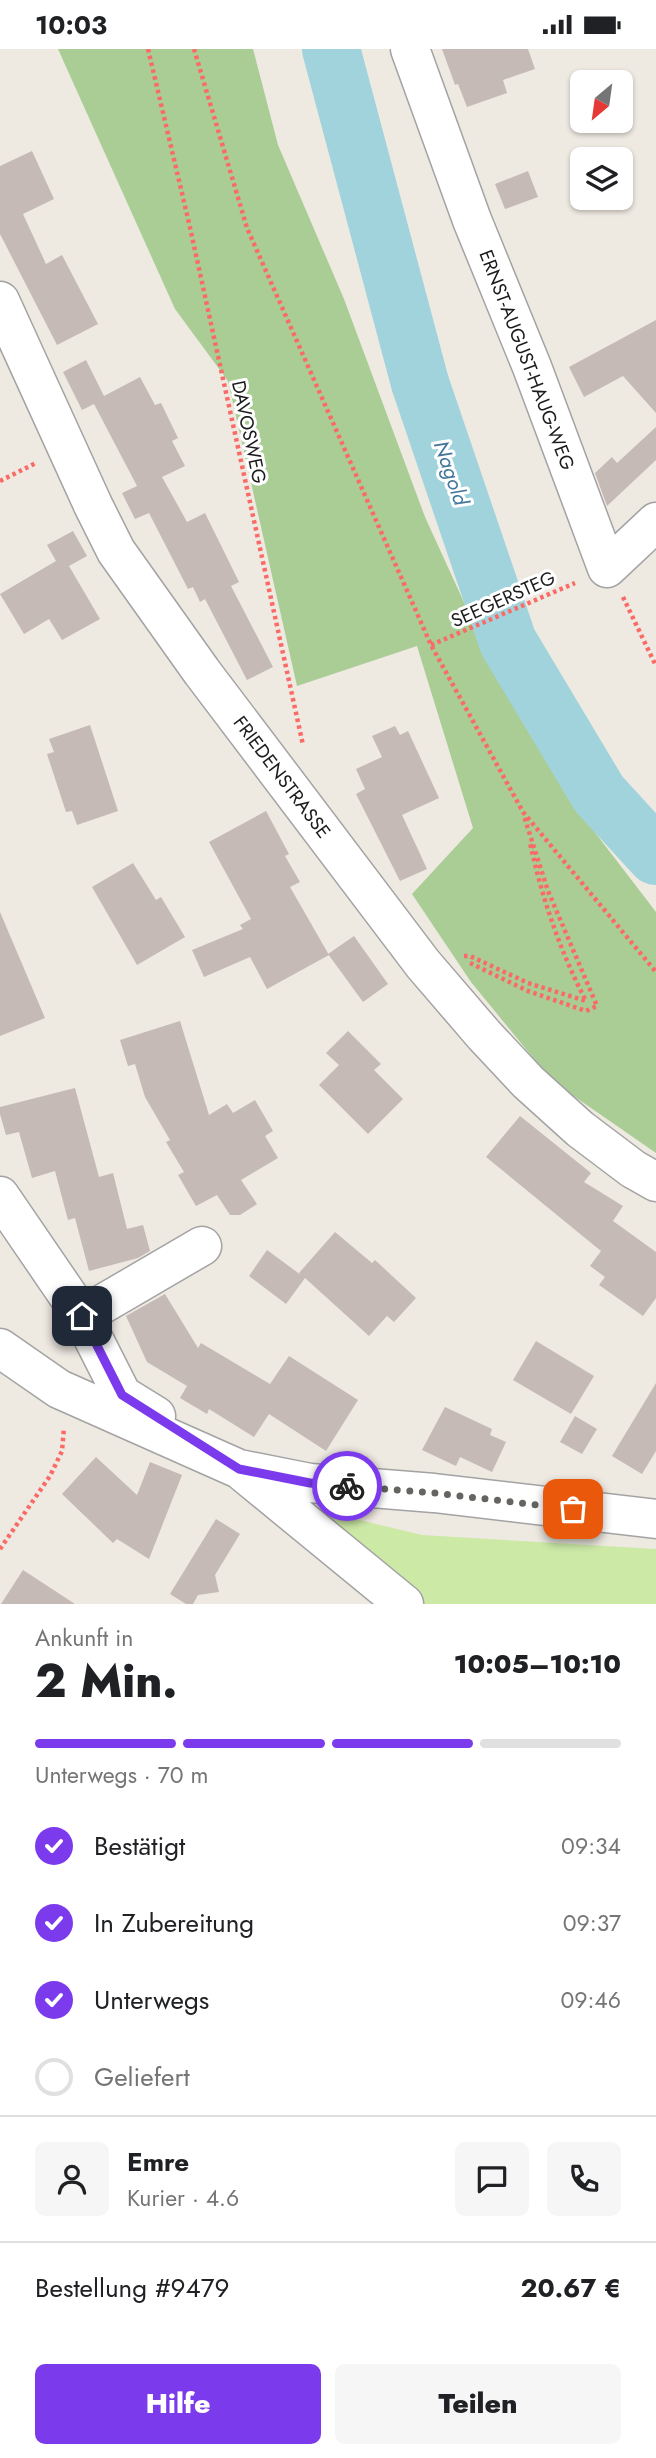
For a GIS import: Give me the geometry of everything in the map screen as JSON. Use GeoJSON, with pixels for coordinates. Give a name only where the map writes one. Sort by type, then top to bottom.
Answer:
{"type":"FeatureCollection","features":[{"type":"Feature","properties":{"kind":"street","name":"ERNST-AUGUST-HAUG-WEG"},"geometry":{"type":"LineString","coordinates":[[410,49],[472,220],[532,367],[596,573]]}},
{"type":"Feature","properties":{"kind":"street","name":"FRIEDENSTRASSE"},"geometry":{"type":"LineString","coordinates":[[0,302],[93,505],[117,551],[202,672],[423,964],[484,1035],[528,1082],[580,1129],[633,1169],[656,1182]]}},
{"type":"Feature","properties":{"kind":"street"},"geometry":{"type":"LineString","coordinates":[[596,573],[656,522]]}},
{"type":"Feature","properties":{"kind":"street"},"geometry":{"type":"LineString","coordinates":[[0,1196],[82,1316],[122,1395],[239,1469],[404,1604]]}},
{"type":"Feature","properties":{"kind":"street"},"geometry":{"type":"LineString","coordinates":[[82,1316],[202,1246]]}},
{"type":"Feature","properties":{"kind":"street"},"geometry":{"type":"LineString","coordinates":[[0,1348],[59,1389],[239,1469],[310,1483],[434,1493],[656,1519]]}},
{"type":"Feature","properties":{"kind":"path","name":"DAVOSWEG"},"geometry":{"type":"LineString","coordinates":[[148,49],[306,756]]}},
{"type":"Feature","properties":{"kind":"path"},"geometry":{"type":"LineString","coordinates":[[194,49],[247,228],[431,645],[523,812],[656,972]]}},
{"type":"Feature","properties":{"kind":"path"},"geometry":{"type":"LineString","coordinates":[[0,481],[41,461]]}},
{"type":"Feature","properties":{"kind":"path"},"geometry":{"type":"LineString","coordinates":[[596,573],[656,666]]}},
{"type":"Feature","properties":{"kind":"path","name":"SEEGERSTEG"},"geometry":{"type":"LineString","coordinates":[[431,645],[596,573]]}},
{"type":"Feature","properties":{"kind":"path"},"geometry":{"type":"LineString","coordinates":[[437,978],[456,957],[470,955],[528,983],[586,1001],[541,892],[523,812]]}},
{"type":"Feature","properties":{"kind":"path"},"geometry":{"type":"LineString","coordinates":[[437,978],[459,964],[470,963],[528,991],[586,1011],[597,1006],[548,891],[523,812]]}},
{"type":"Feature","properties":{"kind":"path"},"geometry":{"type":"LineString","coordinates":[[0,1549],[50,1476],[62,1451],[64,1430],[59,1389]]}},
{"type":"Feature","properties":{"kind":"green space"},"geometry":{"type":"Polygon","coordinates":[[[58,49],[253,49],[278,145],[344,299],[425,517],[489,657],[567,796],[656,912],[656,1153],[552,1081],[471,982],[412,894],[473,828],[417,646],[297,686],[228,381],[175,309],[58,49]]]}},
{"type":"Feature","properties":{"kind":"green space"},"geometry":{"type":"Polygon","coordinates":[[[301,1506],[422,1535],[656,1549],[656,1604],[416,1604],[301,1506]]]}},
{"type":"Feature","properties":{"kind":"building"},"geometry":{"type":"Polygon","coordinates":[[[442,49],[528,49],[535,69],[503,80],[507,93],[467,107],[458,84],[455,85],[442,49]]]}},
{"type":"Feature","properties":{"kind":"building"},"geometry":{"type":"Polygon","coordinates":[[[32,151],[54,199],[23,214],[46,264],[62,255],[98,324],[57,345],[0,234],[0,166],[32,151]]]}},
{"type":"Feature","properties":{"kind":"building"},"geometry":{"type":"Polygon","coordinates":[[[528,171],[538,197],[505,209],[495,184],[528,171]]]}},
{"type":"Feature","properties":{"kind":"building"},"geometry":{"type":"Polygon","coordinates":[[[656,320],[656,413],[623,376],[584,397],[569,367],[656,320]]]}},
{"type":"Feature","properties":{"kind":"building"},"geometry":{"type":"Polygon","coordinates":[[[86,360],[104,396],[140,377],[155,405],[161,403],[178,438],[172,441],[185,466],[162,477],[187,522],[205,513],[239,582],[231,586],[273,667],[247,680],[205,599],[200,602],[193,587],[188,589],[149,513],[135,519],[122,493],[137,486],[94,404],[82,410],[63,372],[86,360]]]}},
{"type":"Feature","properties":{"kind":"building"},"geometry":{"type":"Polygon","coordinates":[[[656,427],[656,460],[607,506],[595,473],[612,457],[617,463],[656,427]]]}},
{"type":"Feature","properties":{"kind":"building"},"geometry":{"type":"Polygon","coordinates":[[[73,531],[87,556],[69,566],[100,619],[62,640],[49,619],[24,634],[0,594],[56,561],[47,545],[73,531]]]}},
{"type":"Feature","properties":{"kind":"building"},"geometry":{"type":"Polygon","coordinates":[[[90,725],[118,811],[77,825],[72,811],[66,812],[47,754],[54,752],[49,739],[90,725]]]}},
{"type":"Feature","properties":{"kind":"building"},"geometry":{"type":"Polygon","coordinates":[[[395,726],[400,735],[408,731],[439,798],[402,815],[427,869],[400,881],[356,794],[365,789],[356,769],[382,757],[372,736],[395,726]]]}},
{"type":"Feature","properties":{"kind":"building"},"geometry":{"type":"Polygon","coordinates":[[[266,811],[289,854],[285,856],[300,882],[290,887],[329,955],[267,989],[250,957],[204,977],[192,950],[243,929],[240,925],[251,919],[209,842],[266,811]]]}},
{"type":"Feature","properties":{"kind":"building"},"geometry":{"type":"Polygon","coordinates":[[[133,863],[156,900],[161,897],[185,937],[137,965],[92,887],[133,863]]]}},
{"type":"Feature","properties":{"kind":"building"},"geometry":{"type":"Polygon","coordinates":[[[0,912],[45,1018],[0,1036],[0,912]]]}},
{"type":"Feature","properties":{"kind":"building"},"geometry":{"type":"Polygon","coordinates":[[[354,936],[388,984],[363,1002],[328,954],[354,936]]]}},
{"type":"Feature","properties":{"kind":"building"},"geometry":{"type":"Polygon","coordinates":[[[180,1021],[209,1115],[227,1104],[233,1113],[255,1100],[273,1131],[265,1136],[278,1158],[241,1180],[257,1204],[240,1215],[230,1215],[217,1195],[196,1206],[178,1175],[184,1172],[166,1142],[170,1140],[145,1097],[135,1064],[128,1066],[120,1040],[180,1021]]]}},
{"type":"Feature","properties":{"kind":"building"},"geometry":{"type":"Polygon","coordinates":[[[348,1031],[381,1064],[374,1070],[403,1099],[368,1134],[319,1085],[339,1065],[326,1053],[348,1031]]]}},
{"type":"Feature","properties":{"kind":"building"},"geometry":{"type":"Polygon","coordinates":[[[75,1088],[99,1177],[113,1173],[127,1229],[143,1225],[150,1251],[138,1258],[89,1271],[75,1218],[68,1220],[55,1171],[32,1178],[19,1132],[6,1135],[0,1114],[0,1107],[75,1088]]]}},
{"type":"Feature","properties":{"kind":"building"},"geometry":{"type":"Polygon","coordinates":[[[520,1116],[591,1173],[584,1182],[623,1206],[613,1221],[656,1252],[656,1298],[643,1316],[599,1285],[605,1277],[590,1266],[601,1251],[486,1157],[520,1116]]]}},
{"type":"Feature","properties":{"kind":"building"},"geometry":{"type":"Polygon","coordinates":[[[335,1232],[372,1263],[375,1260],[416,1298],[394,1322],[387,1316],[369,1336],[305,1278],[286,1304],[249,1276],[267,1250],[301,1275],[299,1273],[335,1232]]]}},
{"type":"Feature","properties":{"kind":"building"},"geometry":{"type":"Polygon","coordinates":[[[165,1294],[198,1348],[201,1343],[270,1384],[289,1356],[358,1400],[326,1451],[269,1414],[254,1437],[209,1409],[207,1414],[180,1398],[187,1386],[147,1362],[126,1316],[165,1294]]]}},
{"type":"Feature","properties":{"kind":"building"},"geometry":{"type":"Polygon","coordinates":[[[536,1341],[594,1376],[571,1414],[513,1380],[536,1341]]]}},
{"type":"Feature","properties":{"kind":"building"},"geometry":{"type":"Polygon","coordinates":[[[656,1383],[656,1451],[642,1474],[612,1456],[656,1383]]]}},
{"type":"Feature","properties":{"kind":"building"},"geometry":{"type":"Polygon","coordinates":[[[445,1407],[492,1429],[490,1435],[506,1442],[492,1472],[460,1457],[456,1466],[422,1450],[445,1407]]]}},
{"type":"Feature","properties":{"kind":"building"},"geometry":{"type":"Polygon","coordinates":[[[575,1416],[597,1429],[582,1454],[560,1442],[575,1416]]]}},
{"type":"Feature","properties":{"kind":"building"},"geometry":{"type":"Polygon","coordinates":[[[96,1457],[137,1495],[150,1462],[182,1475],[149,1559],[117,1539],[113,1543],[62,1494],[96,1457]]]}},
{"type":"Feature","properties":{"kind":"building"},"geometry":{"type":"Polygon","coordinates":[[[216,1519],[240,1534],[215,1575],[219,1592],[198,1595],[193,1604],[186,1604],[170,1594],[216,1519]]]}},
{"type":"Feature","properties":{"kind":"building"},"geometry":{"type":"Polygon","coordinates":[[[23,1570],[75,1604],[1,1604],[23,1570]]]}},
{"type":"Feature","properties":{"kind":"waterway","name":"Nagold"},"geometry":{"type":"LineString","coordinates":[[331,49],[420,383],[508,642],[599,794],[656,856]]}},
{"type":"Feature","properties":{"kind":"way so far"},"geometry":{"type":"LineString","coordinates":[[347,1486],[573,1509]]}},
{"type":"Feature","properties":{"kind":"route"},"geometry":{"type":"LineString","coordinates":[[82,1316],[122,1395],[239,1469],[310,1483],[347,1486]]}}]}
